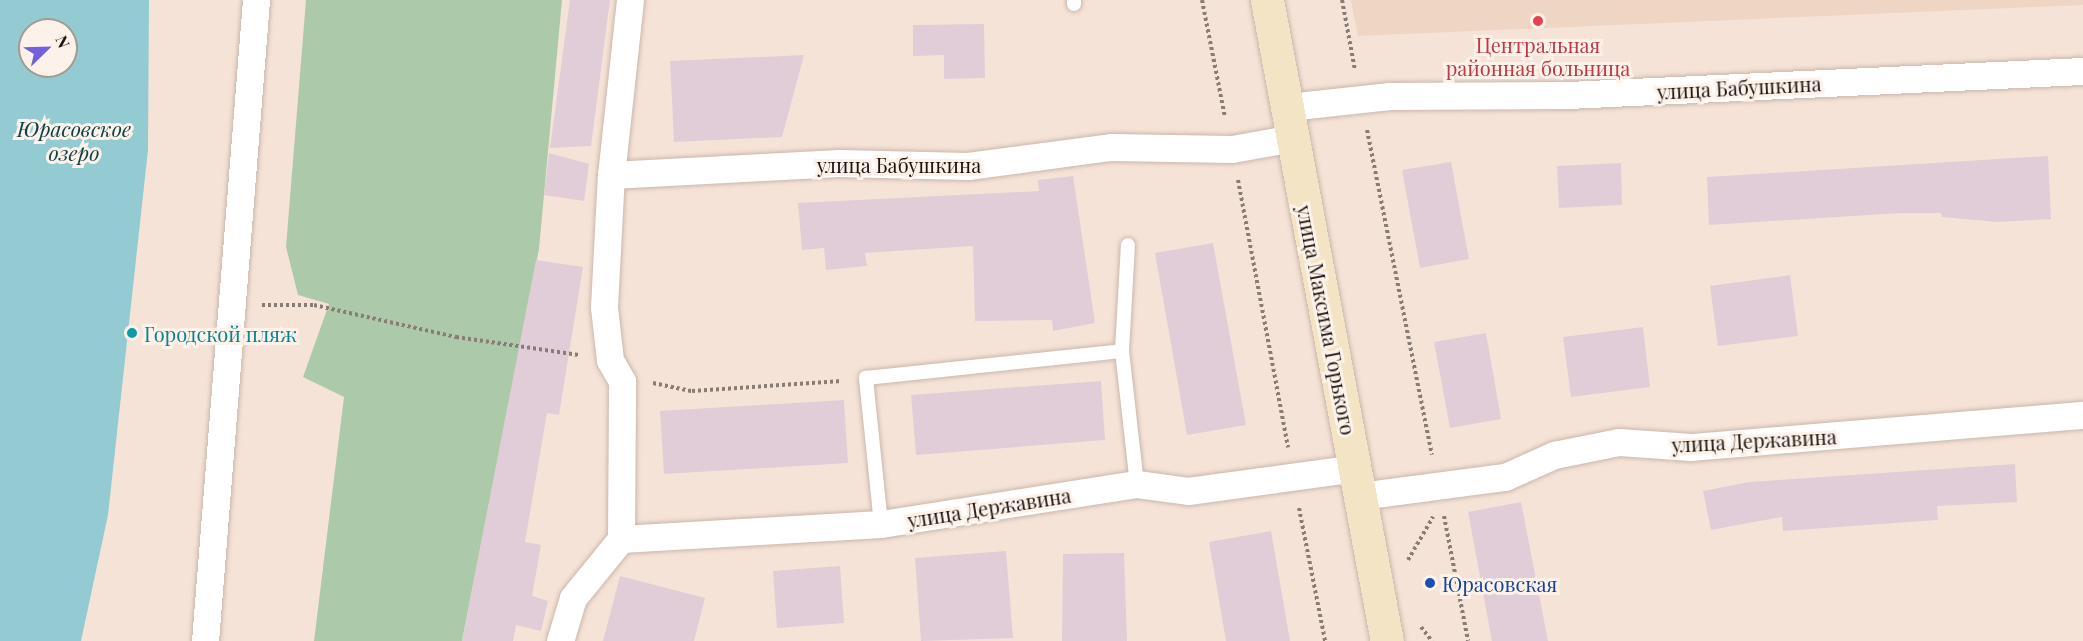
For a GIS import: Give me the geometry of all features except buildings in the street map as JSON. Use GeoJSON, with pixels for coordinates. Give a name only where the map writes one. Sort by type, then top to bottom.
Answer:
{"type":"FeatureCollection","features":[{"type":"Feature","properties":{"kind":"main road","name":"улица Максима Горького"},"geometry":{"type":"LineString","coordinates":[[1267,0],[1387,641]]}},
{"type":"Feature","properties":{"kind":"street"},"geometry":{"type":"LineString","coordinates":[[205,641],[234,305],[256,0]]}},
{"type":"Feature","properties":{"kind":"street"},"geometry":{"type":"LineString","coordinates":[[560,641],[573,598],[621,539],[616,370],[604,307],[611,175],[630,0]]}},
{"type":"Feature","properties":{"kind":"street","name":"улица Бабушкина"},"geometry":{"type":"LineString","coordinates":[[611,175],[850,162],[968,166],[1111,147],[1232,148],[1290,122],[1361,99],[2083,71]]}},
{"type":"Feature","properties":{"kind":"street","name":"улица Державина"},"geometry":{"type":"LineString","coordinates":[[621,539],[881,524],[1137,484],[1188,491],[1294,479],[1358,482],[1440,494],[1505,477],[1554,455],[1619,442],[1691,447],[2083,415]]}},
{"type":"Feature","properties":{"kind":"lane"},"geometry":{"type":"LineString","coordinates":[[1128,245],[1122,351],[1137,484]]}},
{"type":"Feature","properties":{"kind":"lane"},"geometry":{"type":"LineString","coordinates":[[881,524],[866,378],[1122,351]]}},
{"type":"Feature","properties":{"kind":"path"},"geometry":{"type":"LineString","coordinates":[[1202,0],[1325,641]]}},
{"type":"Feature","properties":{"kind":"path"},"geometry":{"type":"LineString","coordinates":[[1342,0],[1468,641]]}},
{"type":"Feature","properties":{"kind":"path"},"geometry":{"type":"LineString","coordinates":[[234,305],[314,305],[616,370],[692,391],[866,378]]}},
{"type":"Feature","properties":{"kind":"path"},"geometry":{"type":"LineString","coordinates":[[1406,564],[1440,494]]}},
{"type":"Feature","properties":{"kind":"path"},"geometry":{"type":"LineString","coordinates":[[1417,615],[1432,641]]}},
{"type":"Feature","properties":{"kind":"shaded area","name":"Центральная районная больница"},"geometry":{"type":"Polygon","coordinates":[[[1351,0],[2083,0],[2083,5],[1358,36],[1351,0]]]}},
{"type":"Feature","properties":{"kind":"green space"},"geometry":{"type":"Polygon","coordinates":[[[306,0],[562,0],[539,249],[462,641],[314,641],[344,397],[303,377],[329,304],[298,295],[286,247],[306,0]]]}},
{"type":"Feature","properties":{"kind":"water","name":"Юрасовское озеро"},"geometry":{"type":"Polygon","coordinates":[[[0,0],[149,0],[148,150],[108,515],[81,641],[0,641],[0,0]]]}},
{"type":"Feature","properties":{"kind":"place","name":"Центральная районная больница"},"geometry":{"type":"Point","coordinates":[1538,21]}},
{"type":"Feature","properties":{"kind":"place","name":"Городской пляж"},"geometry":{"type":"Point","coordinates":[132,333]}},
{"type":"Feature","properties":{"kind":"place","name":"Юрасовская"},"geometry":{"type":"Point","coordinates":[1430,583]}}]}
